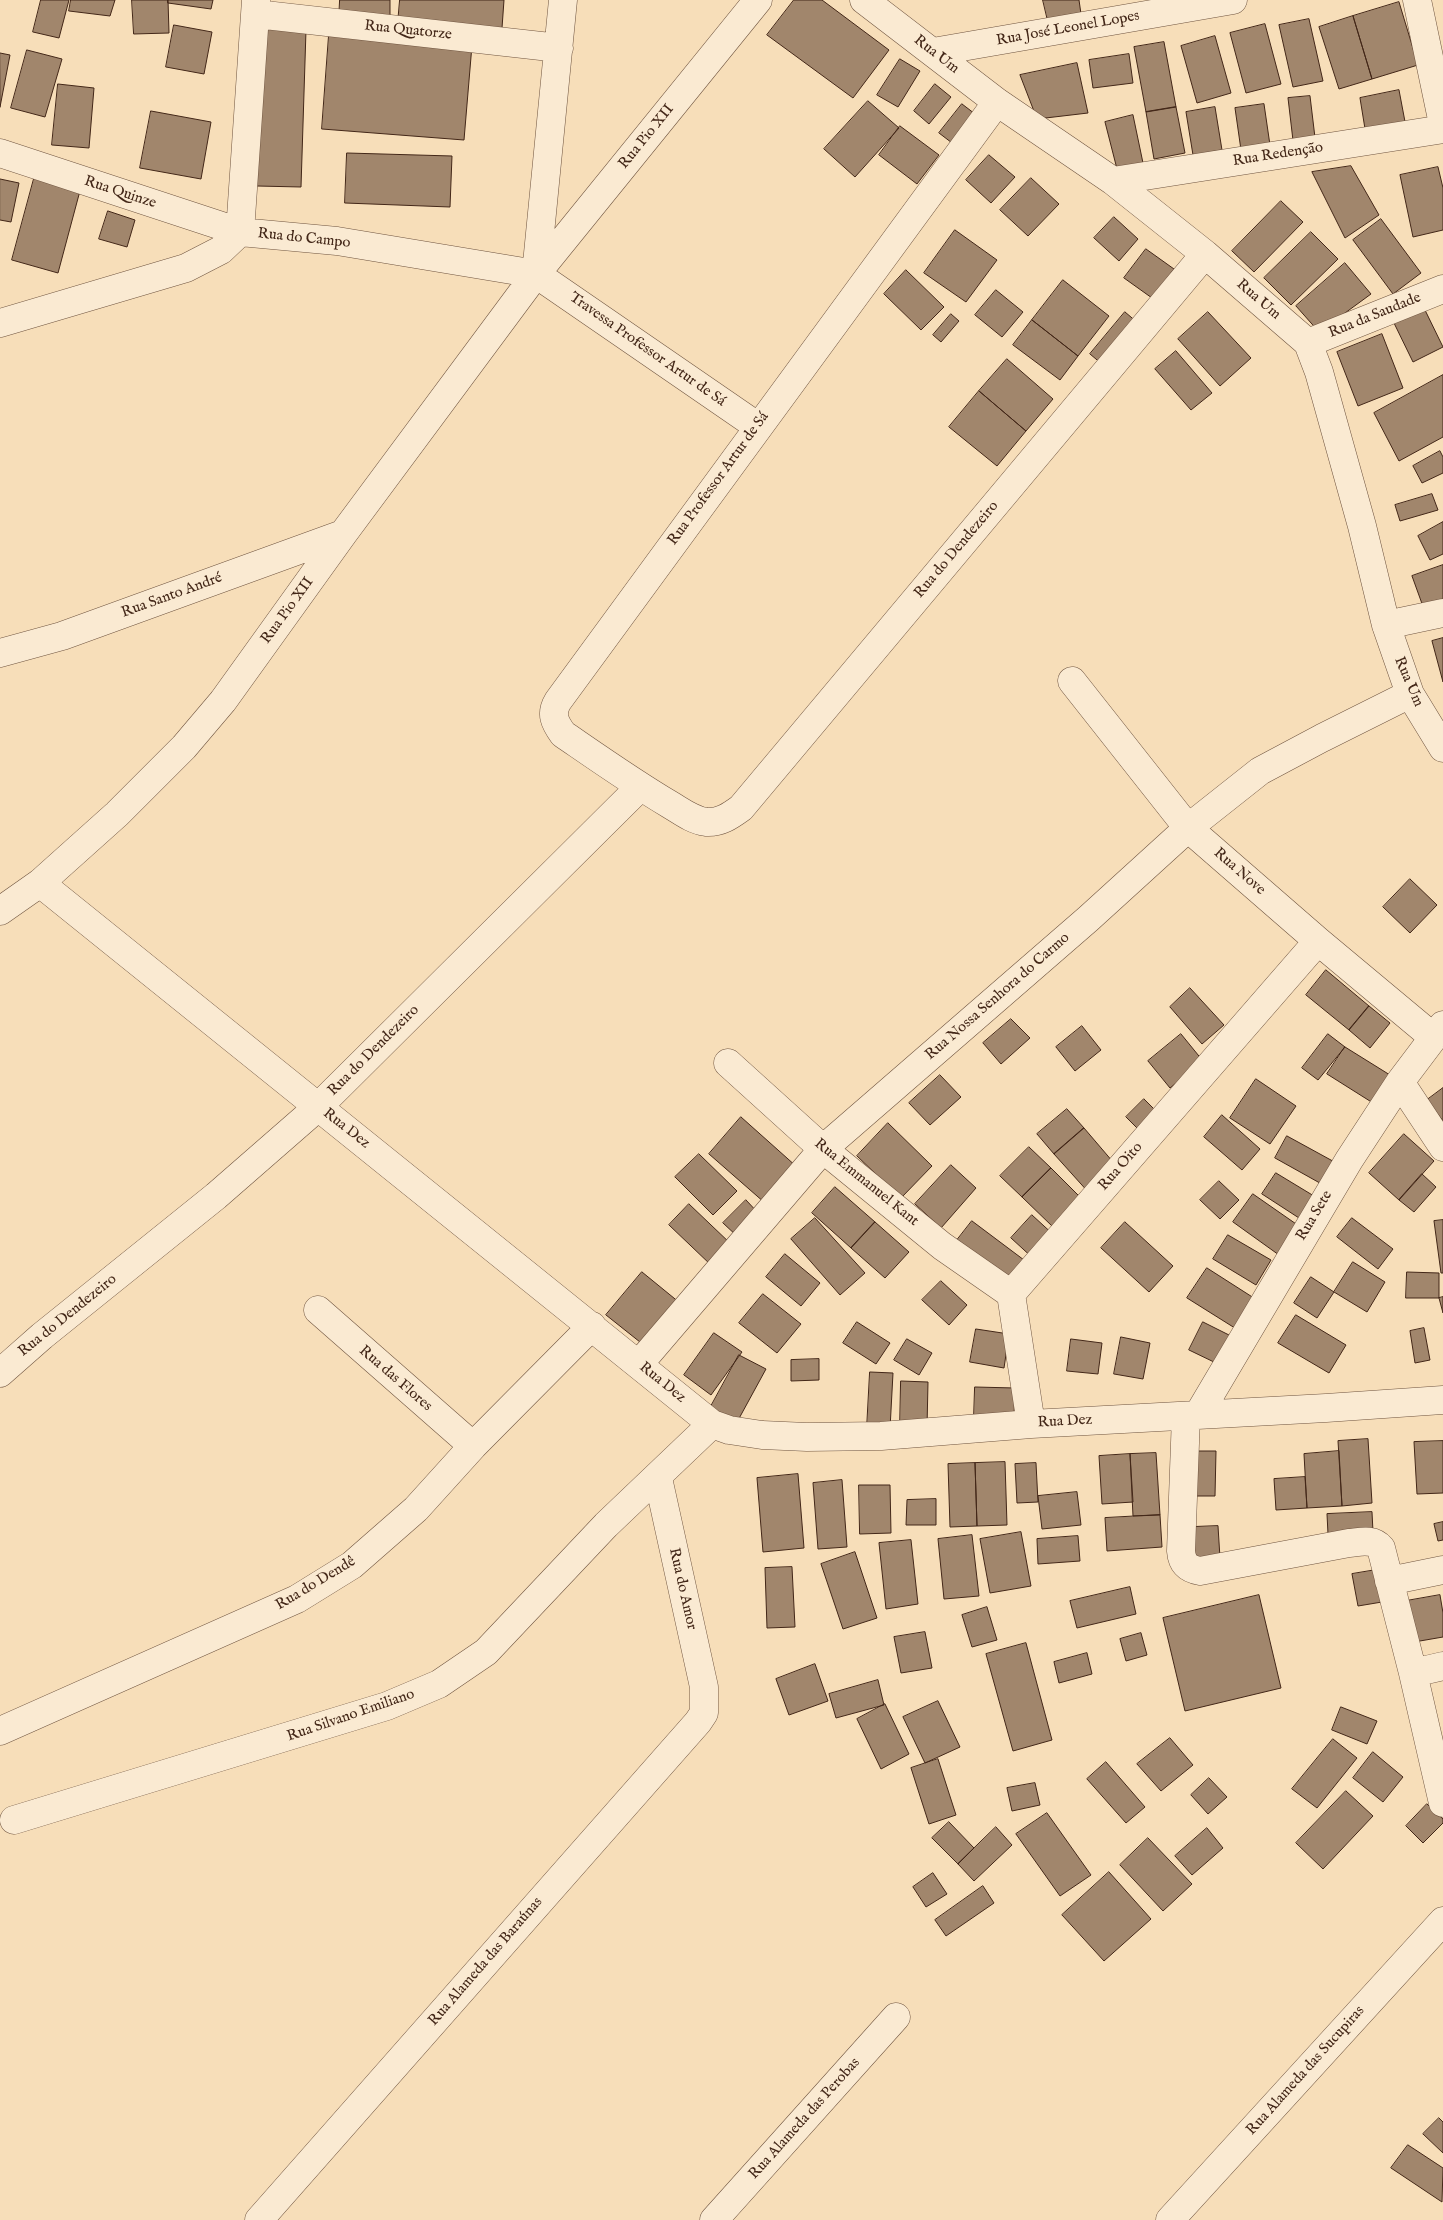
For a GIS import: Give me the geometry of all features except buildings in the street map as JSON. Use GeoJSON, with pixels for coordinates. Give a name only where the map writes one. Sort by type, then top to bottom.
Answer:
{"type":"FeatureCollection","features":[{"type":"Feature","properties":{"kind":"street"},"geometry":{"type":"LineString","coordinates":[[536,274],[563,0]]}},
{"type":"Feature","properties":{"kind":"street","name":"Rua Pio XII"},"geometry":{"type":"LineString","coordinates":[[0,910],[40,883],[117,814],[184,747],[223,702],[343,534],[536,274],[758,0]]}},
{"type":"Feature","properties":{"kind":"street","name":"Rua Um"},"geometry":{"type":"LineString","coordinates":[[864,0],[996,102],[1113,181],[1205,254],[1308,342],[1319,372],[1357,508],[1386,625],[1410,694],[1443,748]]}},
{"type":"Feature","properties":{"kind":"street","name":"Rua José Leonel Lopes"},"geometry":{"type":"LineString","coordinates":[[933,52],[1233,0]]}},
{"type":"Feature","properties":{"kind":"street"},"geometry":{"type":"LineString","coordinates":[[1417,0],[1443,124]]}},
{"type":"Feature","properties":{"kind":"street","name":"Rua Quatorze"},"geometry":{"type":"LineString","coordinates":[[240,232],[256,7],[559,48]]}},
{"type":"Feature","properties":{"kind":"street","name":"Rua Professor Artur de Sá"},"geometry":{"type":"LineString","coordinates":[[696,819],[640,787],[564,734],[555,723],[554,707],[757,426],[996,102]]}},
{"type":"Feature","properties":{"kind":"street","name":"Rua Redenção"},"geometry":{"type":"LineString","coordinates":[[1113,181],[1443,129]]}},
{"type":"Feature","properties":{"kind":"street","name":"Rua Quinze"},"geometry":{"type":"LineString","coordinates":[[0,154],[240,232]]}},
{"type":"Feature","properties":{"kind":"street","name":"Rua do Campo"},"geometry":{"type":"LineString","coordinates":[[0,323],[186,268],[216,254],[240,232],[337,241],[536,274]]}},
{"type":"Feature","properties":{"kind":"street","name":"Rua do Dendezeiro"},"geometry":{"type":"LineString","coordinates":[[696,819],[708,822],[719,821],[728,818],[741,808],[1205,254]]}},
{"type":"Feature","properties":{"kind":"street","name":"Travessa Professor Artur de Sá"},"geometry":{"type":"LineString","coordinates":[[536,274],[757,426]]}},
{"type":"Feature","properties":{"kind":"street","name":"Rua da Saudade"},"geometry":{"type":"LineString","coordinates":[[1308,342],[1443,289]]}},
{"type":"Feature","properties":{"kind":"street","name":"Rua Santo André"},"geometry":{"type":"LineString","coordinates":[[0,653],[62,636],[343,534]]}},
{"type":"Feature","properties":{"kind":"street"},"geometry":{"type":"LineString","coordinates":[[1386,625],[1443,613]]}},
{"type":"Feature","properties":{"kind":"street","name":"Rua Nove"},"geometry":{"type":"LineString","coordinates":[[1072,681],[1188,828],[1318,942],[1438,1031]]}},
{"type":"Feature","properties":{"kind":"street","name":"Rua Nossa Senhora do Carmo"},"geometry":{"type":"LineString","coordinates":[[639,1364],[823,1149],[1088,919],[1188,828],[1260,771],[1410,694]]}},
{"type":"Feature","properties":{"kind":"street","name":"Rua do Dendezeiro"},"geometry":{"type":"LineString","coordinates":[[0,1373],[42,1336],[216,1196],[318,1107],[640,787]]}},
{"type":"Feature","properties":{"kind":"street","name":"Rua Dez"},"geometry":{"type":"LineString","coordinates":[[40,883],[712,1424],[745,1433],[807,1437],[881,1436],[1031,1424],[1443,1400]]}},
{"type":"Feature","properties":{"kind":"street","name":"Rua Oito"},"geometry":{"type":"LineString","coordinates":[[1011,1294],[1318,942]]}},
{"type":"Feature","properties":{"kind":"street","name":"Rua Sete"},"geometry":{"type":"LineString","coordinates":[[1192,1415],[1349,1160],[1400,1082],[1438,1031]]}},
{"type":"Feature","properties":{"kind":"street","name":"Rua Emmanuel Kant"},"geometry":{"type":"LineString","coordinates":[[728,1064],[823,1149],[942,1246],[1011,1294]]}},
{"type":"Feature","properties":{"kind":"street"},"geometry":{"type":"LineString","coordinates":[[1400,1082],[1443,1147]]}},
{"type":"Feature","properties":{"kind":"street"},"geometry":{"type":"LineString","coordinates":[[1011,1294],[1031,1424]]}},
{"type":"Feature","properties":{"kind":"street","name":"Rua das Flores"},"geometry":{"type":"LineString","coordinates":[[318,1310],[473,1446]]}},
{"type":"Feature","properties":{"kind":"street","name":"Rua do Dendê"},"geometry":{"type":"LineString","coordinates":[[0,1731],[297,1599],[360,1559],[416,1509],[473,1446],[592,1326]]}},
{"type":"Feature","properties":{"kind":"street"},"geometry":{"type":"LineString","coordinates":[[1192,1415],[1181,1551],[1184,1564],[1190,1569],[1200,1571],[1370,1541],[1378,1544],[1383,1552],[1443,1804]]}},
{"type":"Feature","properties":{"kind":"street","name":"Rua Silvano Emiliano"},"geometry":{"type":"LineString","coordinates":[[14,1820],[378,1709],[439,1684],[486,1652],[606,1525],[658,1478],[712,1424]]}},
{"type":"Feature","properties":{"kind":"street","name":"Rua do Amor"},"geometry":{"type":"LineString","coordinates":[[658,1478],[704,1687],[705,1700]]}},
{"type":"Feature","properties":{"kind":"street"},"geometry":{"type":"LineString","coordinates":[[1389,1581],[1443,1570]]}},
{"type":"Feature","properties":{"kind":"street"},"geometry":{"type":"LineString","coordinates":[[1413,1673],[1443,1666]]}},
{"type":"Feature","properties":{"kind":"street","name":"Rua Alameda das Baraúnas"},"geometry":{"type":"LineString","coordinates":[[259,2220],[698,1722],[704,1713],[705,1700]]}},
{"type":"Feature","properties":{"kind":"street","name":"Rua Alameda das Sucupiras"},"geometry":{"type":"LineString","coordinates":[[1170,2220],[1443,1921]]}},
{"type":"Feature","properties":{"kind":"street","name":"Rua Alameda das Perobas"},"geometry":{"type":"LineString","coordinates":[[714,2220],[896,2017]]}}]}
